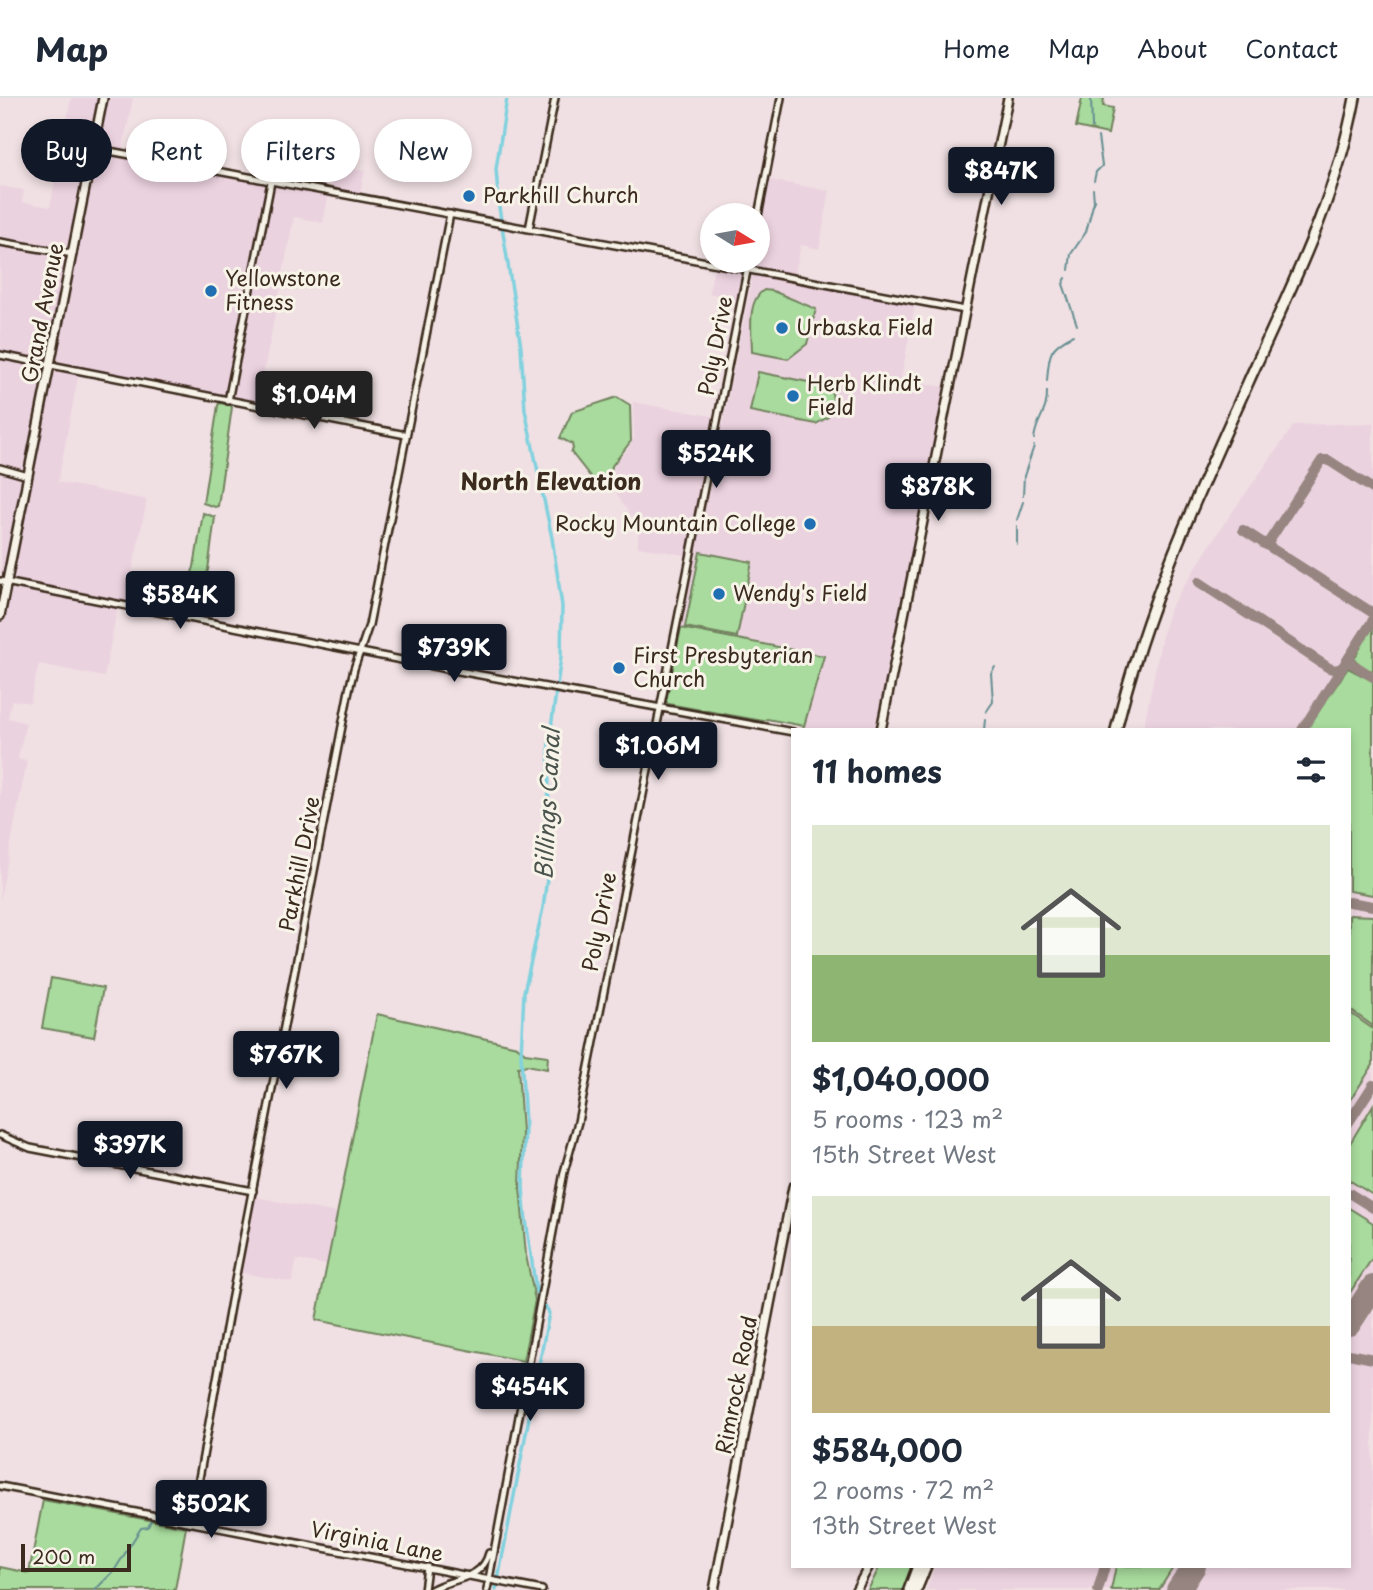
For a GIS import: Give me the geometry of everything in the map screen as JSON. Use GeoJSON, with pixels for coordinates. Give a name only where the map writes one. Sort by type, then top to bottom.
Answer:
{"type":"FeatureCollection","features":[{"type":"Feature","properties":{"kind":"highway"},"geometry":{"type":"LineString","coordinates":[[1117,728],[1142,637],[1166,568],[1329,198],[1349,132],[1355,98]]}},
{"type":"Feature","properties":{"kind":"highway"},"geometry":{"type":"LineString","coordinates":[[909,1590],[917,1568]]}},
{"type":"Feature","properties":{"kind":"highway"},"geometry":{"type":"LineString","coordinates":[[916,1590],[925,1568]]}},
{"type":"Feature","properties":{"kind":"main road","name":"Grand Avenue"},"geometry":{"type":"LineString","coordinates":[[99,119],[103,98]]}},
{"type":"Feature","properties":{"kind":"main road"},"geometry":{"type":"LineString","coordinates":[[881,728],[1008,98]]}},
{"type":"Feature","properties":{"kind":"main road","name":"Grand Avenue"},"geometry":{"type":"LineString","coordinates":[[0,616],[3,582],[51,366],[87,182]]}},
{"type":"Feature","properties":{"kind":"main road","name":"Rimrock Road"},"geometry":{"type":"LineString","coordinates":[[714,1590],[791,1197]]}},
{"type":"Feature","properties":{"kind":"main road"},"geometry":{"type":"LineString","coordinates":[[856,1590],[868,1568]]}},
{"type":"Feature","properties":{"kind":"street"},"geometry":{"type":"LineString","coordinates":[[529,229],[555,98]]}},
{"type":"Feature","properties":{"kind":"street"},"geometry":{"type":"LineString","coordinates":[[761,203],[781,98]]}},
{"type":"Feature","properties":{"kind":"street"},"geometry":{"type":"LineString","coordinates":[[112,152],[241,176]]}},
{"type":"Feature","properties":{"kind":"street"},"geometry":{"type":"LineString","coordinates":[[228,401],[271,182],[700,260]]}},
{"type":"Feature","properties":{"kind":"street","name":"Parkhill Drive"},"geometry":{"type":"LineString","coordinates":[[191,1523],[349,690],[369,625],[450,214]]}},
{"type":"Feature","properties":{"kind":"street"},"geometry":{"type":"LineString","coordinates":[[0,242],[73,254]]}},
{"type":"Feature","properties":{"kind":"street","name":"Poly Drive"},"geometry":{"type":"LineString","coordinates":[[487,1590],[494,1581],[496,1537],[564,1172],[578,1122],[746,273]]}},
{"type":"Feature","properties":{"kind":"street"},"geometry":{"type":"LineString","coordinates":[[768,273],[965,310]]}},
{"type":"Feature","properties":{"kind":"street"},"geometry":{"type":"LineString","coordinates":[[0,355],[406,435]]}},
{"type":"Feature","properties":{"kind":"street"},"geometry":{"type":"LineString","coordinates":[[0,468],[28,476]]}},
{"type":"Feature","properties":{"kind":"street"},"geometry":{"type":"LineString","coordinates":[[3,582],[360,652],[791,732]]}},
{"type":"Feature","properties":{"kind":"street"},"geometry":{"type":"LineString","coordinates":[[0,1136],[37,1149],[253,1191]]}},
{"type":"Feature","properties":{"kind":"street","name":"Virginia Lane"},"geometry":{"type":"LineString","coordinates":[[0,1486],[542,1590]]}},
{"type":"Feature","properties":{"kind":"street"},"geometry":{"type":"LineString","coordinates":[[431,1590],[479,1571],[487,1562],[496,1537]]}},
{"type":"Feature","properties":{"kind":"street"},"geometry":{"type":"LineString","coordinates":[[424,1590],[427,1567]]}},
{"type":"Feature","properties":{"kind":"shaded area"},"geometry":{"type":"Polygon","coordinates":[[[71,98],[99,98],[95,119],[67,119],[71,98]]]}},
{"type":"Feature","properties":{"kind":"shaded area"},"geometry":{"type":"Polygon","coordinates":[[[103,98],[133,98],[129,119],[126,119],[122,153],[126,154],[126,182],[227,182],[227,173],[241,175],[241,182],[276,182],[329,192],[331,182],[360,182],[360,170],[365,171],[359,198],[329,193],[323,223],[294,217],[257,407],[79,372],[58,482],[147,500],[125,607],[118,606],[104,677],[39,664],[30,703],[12,700],[8,718],[26,723],[18,759],[27,761],[0,900],[0,583],[7,582],[86,182],[112,182],[112,119],[99,119],[103,98]]]}},
{"type":"Feature","properties":{"kind":"shaded area"},"geometry":{"type":"Polygon","coordinates":[[[765,179],[830,191],[819,249],[801,245],[794,278],[768,273],[770,203],[760,203],[765,179]]]}},
{"type":"Feature","properties":{"kind":"shaded area"},"geometry":{"type":"Polygon","coordinates":[[[55,182],[82,182],[4,572],[1,574],[0,186],[24,190],[22,202],[50,207],[55,182]]]}},
{"type":"Feature","properties":{"kind":"shaded area"},"geometry":{"type":"Polygon","coordinates":[[[713,273],[747,273],[741,300],[709,293],[713,273]]]}},
{"type":"Feature","properties":{"kind":"shaded area","name":"Rocky Mountain College"},"geometry":{"type":"Polygon","coordinates":[[[753,275],[915,305],[901,379],[945,387],[875,728],[804,728],[824,656],[681,628],[753,275]]]}},
{"type":"Feature","properties":{"kind":"shaded area"},"geometry":{"type":"Polygon","coordinates":[[[633,402],[718,417],[690,556],[638,547],[638,526],[618,497],[612,481],[614,466],[634,438],[633,402]]]}},
{"type":"Feature","properties":{"kind":"shaded area"},"geometry":{"type":"Polygon","coordinates":[[[1373,423],[1373,1590],[926,1590],[934,1568],[1351,1568],[1351,728],[1143,728],[1170,608],[1221,528],[1294,425],[1373,423]]]}},
{"type":"Feature","properties":{"kind":"shaded area"},"geometry":{"type":"Polygon","coordinates":[[[256,1197],[337,1213],[327,1265],[297,1260],[292,1282],[242,1273],[256,1197]]]}},
{"type":"Feature","properties":{"kind":"green space"},"geometry":{"type":"Polygon","coordinates":[[[1082,98],[1104,98],[1103,106],[1113,108],[1108,134],[1076,127],[1082,98]]]}},
{"type":"Feature","properties":{"kind":"green space","name":"Urbaska Field"},"geometry":{"type":"Polygon","coordinates":[[[764,290],[773,291],[816,309],[807,344],[788,359],[752,352],[752,309],[758,295],[764,290]]]}},
{"type":"Feature","properties":{"kind":"green space","name":"Herb Klindt Field"},"geometry":{"type":"Polygon","coordinates":[[[758,372],[823,385],[832,393],[834,406],[828,417],[816,424],[750,411],[758,372]]]}},
{"type":"Feature","properties":{"kind":"green space"},"geometry":{"type":"Polygon","coordinates":[[[617,397],[630,405],[631,441],[612,466],[610,479],[599,482],[593,480],[571,452],[572,444],[560,438],[572,412],[617,397]]]}},
{"type":"Feature","properties":{"kind":"green space"},"geometry":{"type":"Polygon","coordinates":[[[220,403],[232,407],[218,506],[215,507],[203,503],[220,403]]]}},
{"type":"Feature","properties":{"kind":"green space"},"geometry":{"type":"Polygon","coordinates":[[[203,513],[215,517],[208,570],[193,612],[180,612],[178,610],[194,567],[203,513]]]}},
{"type":"Feature","properties":{"kind":"green space","name":"Wendy's Field"},"geometry":{"type":"Polygon","coordinates":[[[700,552],[752,562],[737,637],[685,627],[700,552]]]}},
{"type":"Feature","properties":{"kind":"green space"},"geometry":{"type":"Polygon","coordinates":[[[1373,625],[1372,671],[1365,669],[1354,659],[1373,625]]]}},
{"type":"Feature","properties":{"kind":"green space"},"geometry":{"type":"Polygon","coordinates":[[[681,628],[824,656],[804,726],[668,704],[666,701],[681,628]]]}},
{"type":"Feature","properties":{"kind":"green space"},"geometry":{"type":"Polygon","coordinates":[[[1348,668],[1373,681],[1373,895],[1351,891],[1351,728],[1307,728],[1348,668]]]}},
{"type":"Feature","properties":{"kind":"green space"},"geometry":{"type":"Polygon","coordinates":[[[1351,915],[1373,916],[1373,1026],[1351,1010],[1351,915]]]}},
{"type":"Feature","properties":{"kind":"green space"},"geometry":{"type":"Polygon","coordinates":[[[51,978],[103,988],[94,1037],[42,1028],[51,978]]]}},
{"type":"Feature","properties":{"kind":"green space"},"geometry":{"type":"Polygon","coordinates":[[[1351,1013],[1373,1029],[1373,1065],[1351,1099],[1351,1013]]]}},
{"type":"Feature","properties":{"kind":"green space"},"geometry":{"type":"Polygon","coordinates":[[[377,1014],[517,1046],[525,1053],[548,1056],[547,1069],[527,1065],[518,1067],[522,1132],[520,1187],[526,1255],[535,1300],[523,1361],[316,1320],[377,1014]]]}},
{"type":"Feature","properties":{"kind":"green space"},"geometry":{"type":"Polygon","coordinates":[[[1373,1105],[1373,1195],[1351,1181],[1351,1142],[1373,1105]]]}},
{"type":"Feature","properties":{"kind":"green space"},"geometry":{"type":"Polygon","coordinates":[[[1351,1209],[1373,1223],[1373,1257],[1351,1291],[1351,1209]]]}},
{"type":"Feature","properties":{"kind":"green space"},"geometry":{"type":"Polygon","coordinates":[[[43,1500],[186,1527],[175,1590],[0,1590],[0,1567],[29,1573],[43,1500]]]}},
{"type":"Feature","properties":{"kind":"green space"},"geometry":{"type":"Polygon","coordinates":[[[879,1568],[911,1568],[903,1590],[868,1590],[879,1568]]]}},
{"type":"Feature","properties":{"kind":"green space"},"geometry":{"type":"Polygon","coordinates":[[[1116,1568],[1173,1568],[1159,1590],[1111,1590],[1116,1568]]]}},
{"type":"Feature","properties":{"kind":"waterway","name":"Billings Canal"},"geometry":{"type":"LineString","coordinates":[[496,1590],[549,1313],[536,1291],[525,1213],[525,1124],[521,1055],[524,992],[543,908],[548,871],[549,742],[561,657],[562,606],[552,538],[525,410],[521,347],[499,207],[496,169],[507,98]]}},
{"type":"Feature","properties":{"kind":"waterway"},"geometry":{"type":"LineString","coordinates":[[1091,98],[1092,128]]}},
{"type":"Feature","properties":{"kind":"waterway"},"geometry":{"type":"LineString","coordinates":[[1094,181],[1096,172],[1102,166],[1098,137]]}},
{"type":"Feature","properties":{"kind":"waterway"},"geometry":{"type":"LineString","coordinates":[[1069,270],[1071,254],[1086,232],[1094,201],[1093,189]]}},
{"type":"Feature","properties":{"kind":"waterway"},"geometry":{"type":"LineString","coordinates":[[1066,278],[1063,284],[1077,325]]}},
{"type":"Feature","properties":{"kind":"waterway"},"geometry":{"type":"LineString","coordinates":[[1047,381],[1051,353],[1073,335]]}},
{"type":"Feature","properties":{"kind":"waterway"},"geometry":{"type":"LineString","coordinates":[[1034,439],[1046,405],[1047,391]]}},
{"type":"Feature","properties":{"kind":"waterway"},"geometry":{"type":"LineString","coordinates":[[1023,496],[1024,476],[1034,446]]}},
{"type":"Feature","properties":{"kind":"waterway"},"geometry":{"type":"LineString","coordinates":[[1017,520],[1023,502]]}},
{"type":"Feature","properties":{"kind":"waterway"},"geometry":{"type":"LineString","coordinates":[[1017,526],[1017,544]]}},
{"type":"Feature","properties":{"kind":"waterway"},"geometry":{"type":"LineString","coordinates":[[986,712],[993,702],[991,673],[995,667]]}},
{"type":"Feature","properties":{"kind":"waterway"},"geometry":{"type":"LineString","coordinates":[[984,728],[985,719]]}},
{"type":"Feature","properties":{"kind":"waterway"},"geometry":{"type":"LineString","coordinates":[[95,1590],[114,1571],[141,1528],[148,1527],[151,1520]]}},
{"type":"Feature","properties":{"kind":"taxiway"},"geometry":{"type":"LineString","coordinates":[[1264,544],[1268,543],[1322,460],[1328,460],[1373,489]]}},
{"type":"Feature","properties":{"kind":"taxiway"},"geometry":{"type":"LineString","coordinates":[[1243,530],[1373,613]]}},
{"type":"Feature","properties":{"kind":"taxiway"},"geometry":{"type":"LineString","coordinates":[[1199,582],[1329,668],[1336,670],[1343,667]]}},
{"type":"Feature","properties":{"kind":"taxiway"},"geometry":{"type":"LineString","coordinates":[[1303,728],[1373,620]]}},
{"type":"Feature","properties":{"kind":"taxiway"},"geometry":{"type":"LineString","coordinates":[[1350,656],[1351,663],[1373,677]]}},
{"type":"Feature","properties":{"kind":"taxiway"},"geometry":{"type":"LineString","coordinates":[[1351,902],[1373,906]]}},
{"type":"Feature","properties":{"kind":"taxiway"},"geometry":{"type":"LineString","coordinates":[[1351,1119],[1373,1085]]}},
{"type":"Feature","properties":{"kind":"taxiway"},"geometry":{"type":"LineString","coordinates":[[1351,1194],[1373,1208]]}},
{"type":"Feature","properties":{"kind":"taxiway"},"geometry":{"type":"LineString","coordinates":[[1351,1354],[1373,1359]]}},
{"type":"Feature","properties":{"kind":"taxiway"},"geometry":{"type":"LineString","coordinates":[[1098,1590],[1104,1568]]}},
{"type":"Feature","properties":{"kind":"runway"},"geometry":{"type":"LineString","coordinates":[[1351,1321],[1373,1287]]}},
{"type":"Feature","properties":{"kind":"runway"},"geometry":{"type":"LineString","coordinates":[[1178,1590],[1193,1568]]}},
{"type":"Feature","properties":{"kind":"place","name":"Parkhill Church"},"geometry":{"type":"Point","coordinates":[469,196]}},
{"type":"Feature","properties":{"kind":"place","name":"Yellowstone Fitness"},"geometry":{"type":"Point","coordinates":[211,291]}},
{"type":"Feature","properties":{"kind":"place","name":"Urbaska Field"},"geometry":{"type":"Point","coordinates":[782,328]}},
{"type":"Feature","properties":{"kind":"place","name":"Herb Klindt Field"},"geometry":{"type":"Point","coordinates":[793,396]}},
{"type":"Feature","properties":{"kind":"place","name":"Rocky Mountain College"},"geometry":{"type":"Point","coordinates":[810,524]}},
{"type":"Feature","properties":{"kind":"place","name":"Wendy's Field"},"geometry":{"type":"Point","coordinates":[719,594]}},
{"type":"Feature","properties":{"kind":"place","name":"First Presbyterian Church"},"geometry":{"type":"Point","coordinates":[619,668]}},
{"type":"Feature","properties":{"kind":"district","name":"North Elevation"},"geometry":{"type":"Point","coordinates":[551,482]}}]}
